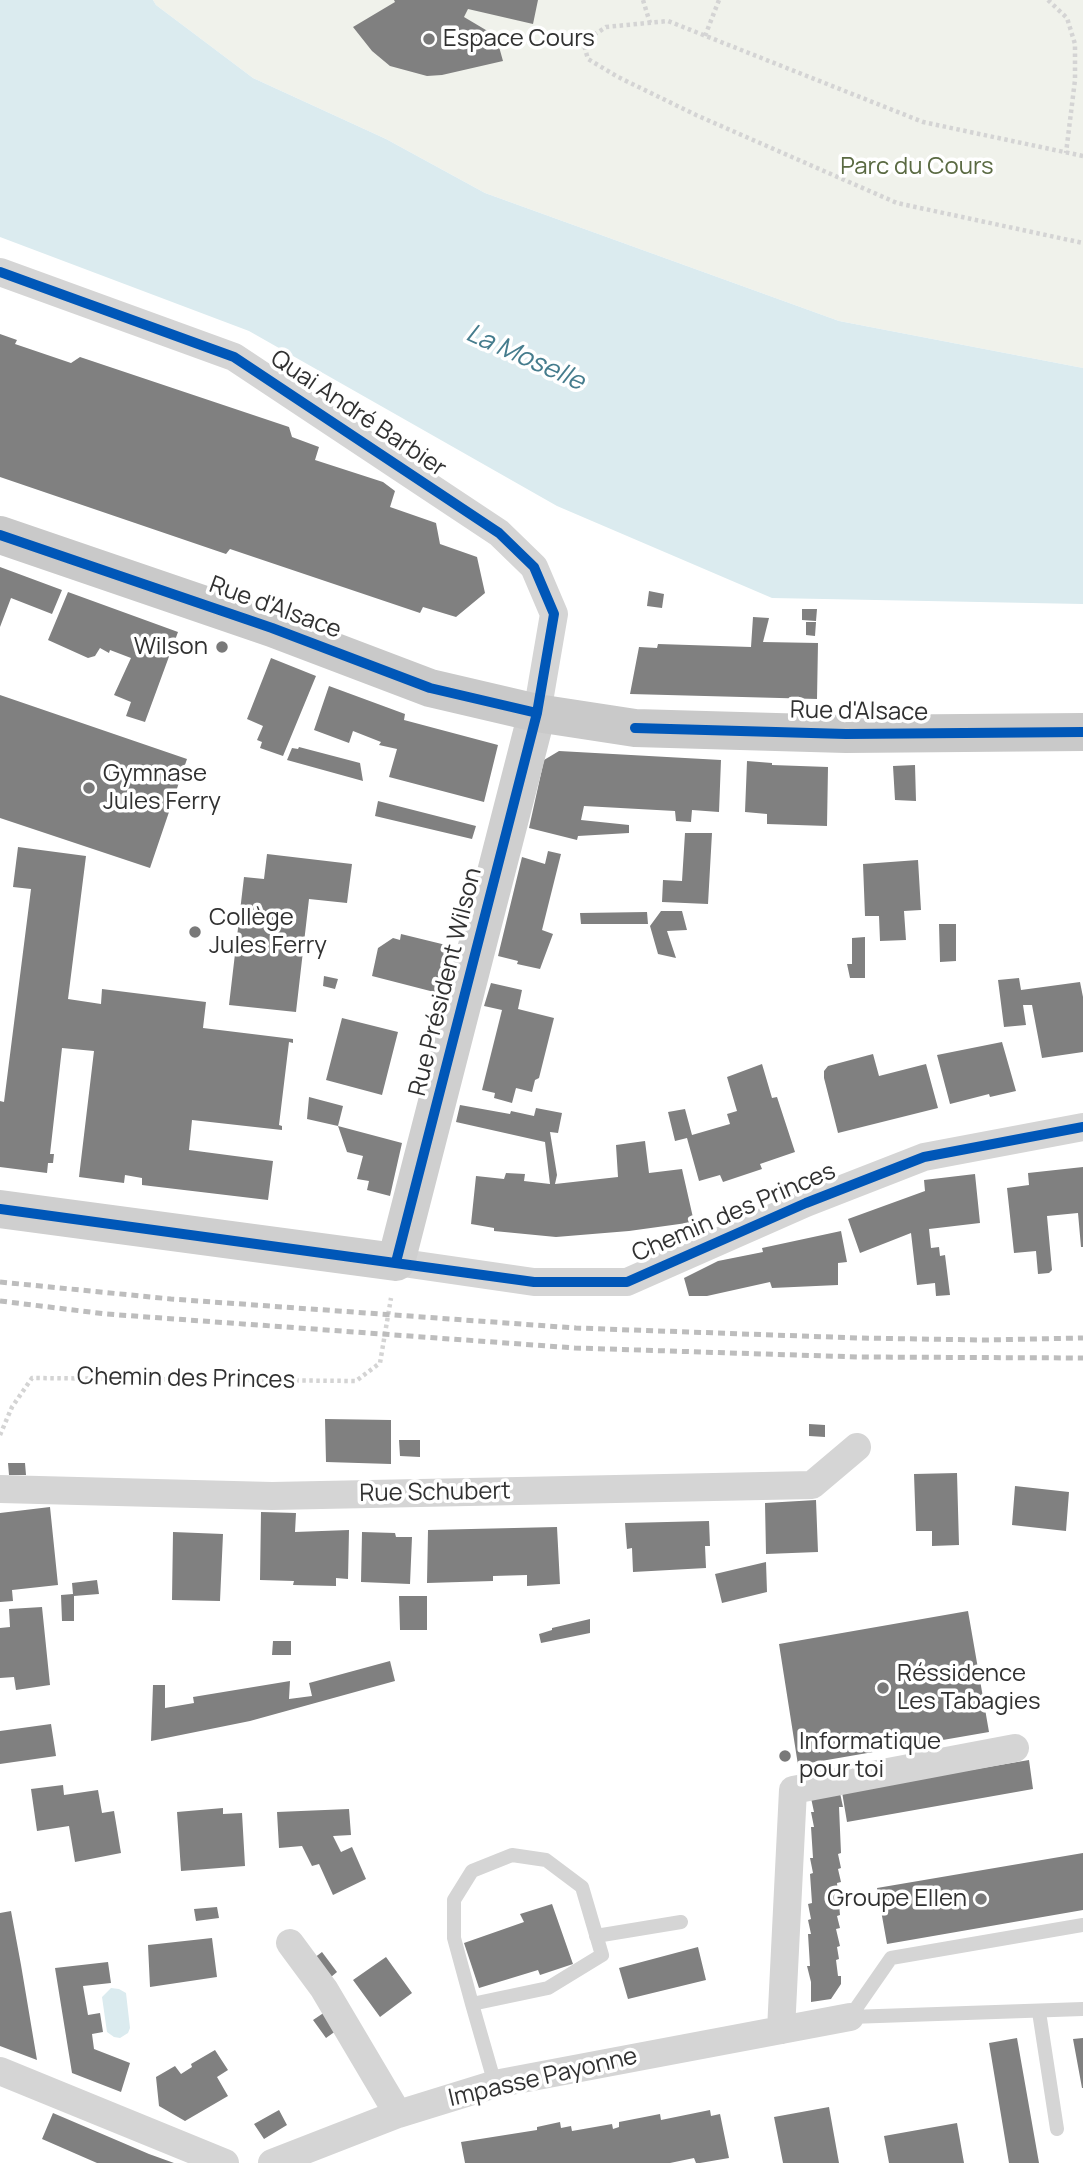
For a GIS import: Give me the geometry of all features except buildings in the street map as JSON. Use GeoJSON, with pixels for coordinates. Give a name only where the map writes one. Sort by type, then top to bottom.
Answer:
{"type":"FeatureCollection","features":[{"type":"Feature","properties":{"kind":"main road","name":"Rue d'Alsace"},"geometry":{"type":"LineString","coordinates":[[0,535],[272,628],[430,688],[537,713],[648,728],[846,734],[1083,732]]}},
{"type":"Feature","properties":{"kind":"street","name":"Quai André Barbier"},"geometry":{"type":"LineString","coordinates":[[0,272],[234,357],[499,533],[534,567],[554,614],[537,713]]}},
{"type":"Feature","properties":{"kind":"street","name":"Rue Président Wilson"},"geometry":{"type":"LineString","coordinates":[[396,1262],[537,713]]}},
{"type":"Feature","properties":{"kind":"street","name":"Chemin des Princes"},"geometry":{"type":"LineString","coordinates":[[396,1262],[534,1282],[627,1282],[806,1203],[924,1157],[1083,1127]]}},
{"type":"Feature","properties":{"kind":"street"},"geometry":{"type":"LineString","coordinates":[[0,1209],[396,1262]]}},
{"type":"Feature","properties":{"kind":"street","name":"Rue Schubert"},"geometry":{"type":"LineString","coordinates":[[0,1489],[272,1496],[812,1485],[856,1447]]}},
{"type":"Feature","properties":{"kind":"street"},"geometry":{"type":"LineString","coordinates":[[781,2030],[793,1790],[1015,1748]]}},
{"type":"Feature","properties":{"kind":"street"},"geometry":{"type":"LineString","coordinates":[[290,1943],[324,1989],[398,2114]]}},
{"type":"Feature","properties":{"kind":"street","name":"Impasse Payonne"},"geometry":{"type":"LineString","coordinates":[[272,2163],[398,2114],[495,2084],[850,2017]]}},
{"type":"Feature","properties":{"kind":"street"},"geometry":{"type":"LineString","coordinates":[[0,2071],[225,2163]]}},
{"type":"Feature","properties":{"kind":"lane"},"geometry":{"type":"LineString","coordinates":[[472,2004],[548,1989],[602,1955],[582,1887],[546,1860],[512,1855],[472,1871],[454,1900],[454,1938],[472,2004],[495,2084]]}},
{"type":"Feature","properties":{"kind":"lane"},"geometry":{"type":"LineString","coordinates":[[596,1936],[681,1922]]}},
{"type":"Feature","properties":{"kind":"lane"},"geometry":{"type":"LineString","coordinates":[[850,2017],[891,1958],[1083,1924]]}},
{"type":"Feature","properties":{"kind":"lane"},"geometry":{"type":"LineString","coordinates":[[850,2017],[1083,2009]]}},
{"type":"Feature","properties":{"kind":"lane"},"geometry":{"type":"LineString","coordinates":[[1039,2012],[1058,2129]]}},
{"type":"Feature","properties":{"kind":"path"},"geometry":{"type":"LineString","coordinates":[[643,0],[650,23]]}},
{"type":"Feature","properties":{"kind":"path"},"geometry":{"type":"LineString","coordinates":[[705,36],[719,0]]}},
{"type":"Feature","properties":{"kind":"path"},"geometry":{"type":"LineString","coordinates":[[1048,0],[1067,18],[1075,44],[1075,80],[1066,153]]}},
{"type":"Feature","properties":{"kind":"path"},"geometry":{"type":"LineString","coordinates":[[1083,156],[923,122],[668,21],[606,27],[583,42],[588,59],[618,77],[696,115],[897,203],[1083,243]]}},
{"type":"Feature","properties":{"kind":"green space","name":"Parc du Cours"},"geometry":{"type":"Polygon","coordinates":[[[153,0],[1083,0],[1083,368],[839,321],[485,193],[386,139],[253,78],[153,0]]]}},
{"type":"Feature","properties":{"kind":"water","name":"La Moselle"},"geometry":{"type":"Polygon","coordinates":[[[0,0],[153,0],[253,78],[386,139],[485,193],[839,321],[1083,368],[1083,604],[772,598],[557,506],[249,331],[0,237],[0,0]]]}},
{"type":"Feature","properties":{"kind":"water"},"geometry":{"type":"Polygon","coordinates":[[[111,1988],[126,1993],[130,2028],[128,2033],[120,2038],[107,2032],[102,1997],[111,1988]]]}},
{"type":"Feature","properties":{"kind":"railway"},"geometry":{"type":"LineString","coordinates":[[0,1282],[171,1299],[576,1328],[858,1338],[1083,1338]]}},
{"type":"Feature","properties":{"kind":"railway"},"geometry":{"type":"LineString","coordinates":[[0,1301],[106,1314],[575,1348],[858,1357],[1083,1358]]}},
{"type":"Feature","properties":{"kind":"cycle path"},"geometry":{"type":"LineString","coordinates":[[0,272],[234,357],[499,533],[534,567],[554,614],[537,713],[396,1262]]}},
{"type":"Feature","properties":{"kind":"cycle path"},"geometry":{"type":"LineString","coordinates":[[0,535],[272,628],[430,688],[537,713]]}},
{"type":"Feature","properties":{"kind":"cycle path"},"geometry":{"type":"LineString","coordinates":[[635,728],[846,734],[1083,732]]}},
{"type":"Feature","properties":{"kind":"cycle path"},"geometry":{"type":"LineString","coordinates":[[0,1209],[534,1282],[627,1282],[806,1203],[924,1157],[1083,1127]]}},
{"type":"Feature","properties":{"kind":"place","name":"Espace Cours"},"geometry":{"type":"Point","coordinates":[429,39]}},
{"type":"Feature","properties":{"kind":"place","name":"Wilson"},"geometry":{"type":"Point","coordinates":[222,647]}},
{"type":"Feature","properties":{"kind":"place","name":"Gymnase Jules Ferry"},"geometry":{"type":"Point","coordinates":[89,788]}},
{"type":"Feature","properties":{"kind":"place","name":"Collège Jules Ferry"},"geometry":{"type":"Point","coordinates":[195,932]}},
{"type":"Feature","properties":{"kind":"place","name":"Réssidence Les Tabagies"},"geometry":{"type":"Point","coordinates":[883,1688]}},
{"type":"Feature","properties":{"kind":"place","name":"Informatique pour toi"},"geometry":{"type":"Point","coordinates":[785,1756]}},
{"type":"Feature","properties":{"kind":"place","name":"Groupe Ellen"},"geometry":{"type":"Point","coordinates":[981,1899]}}]}
